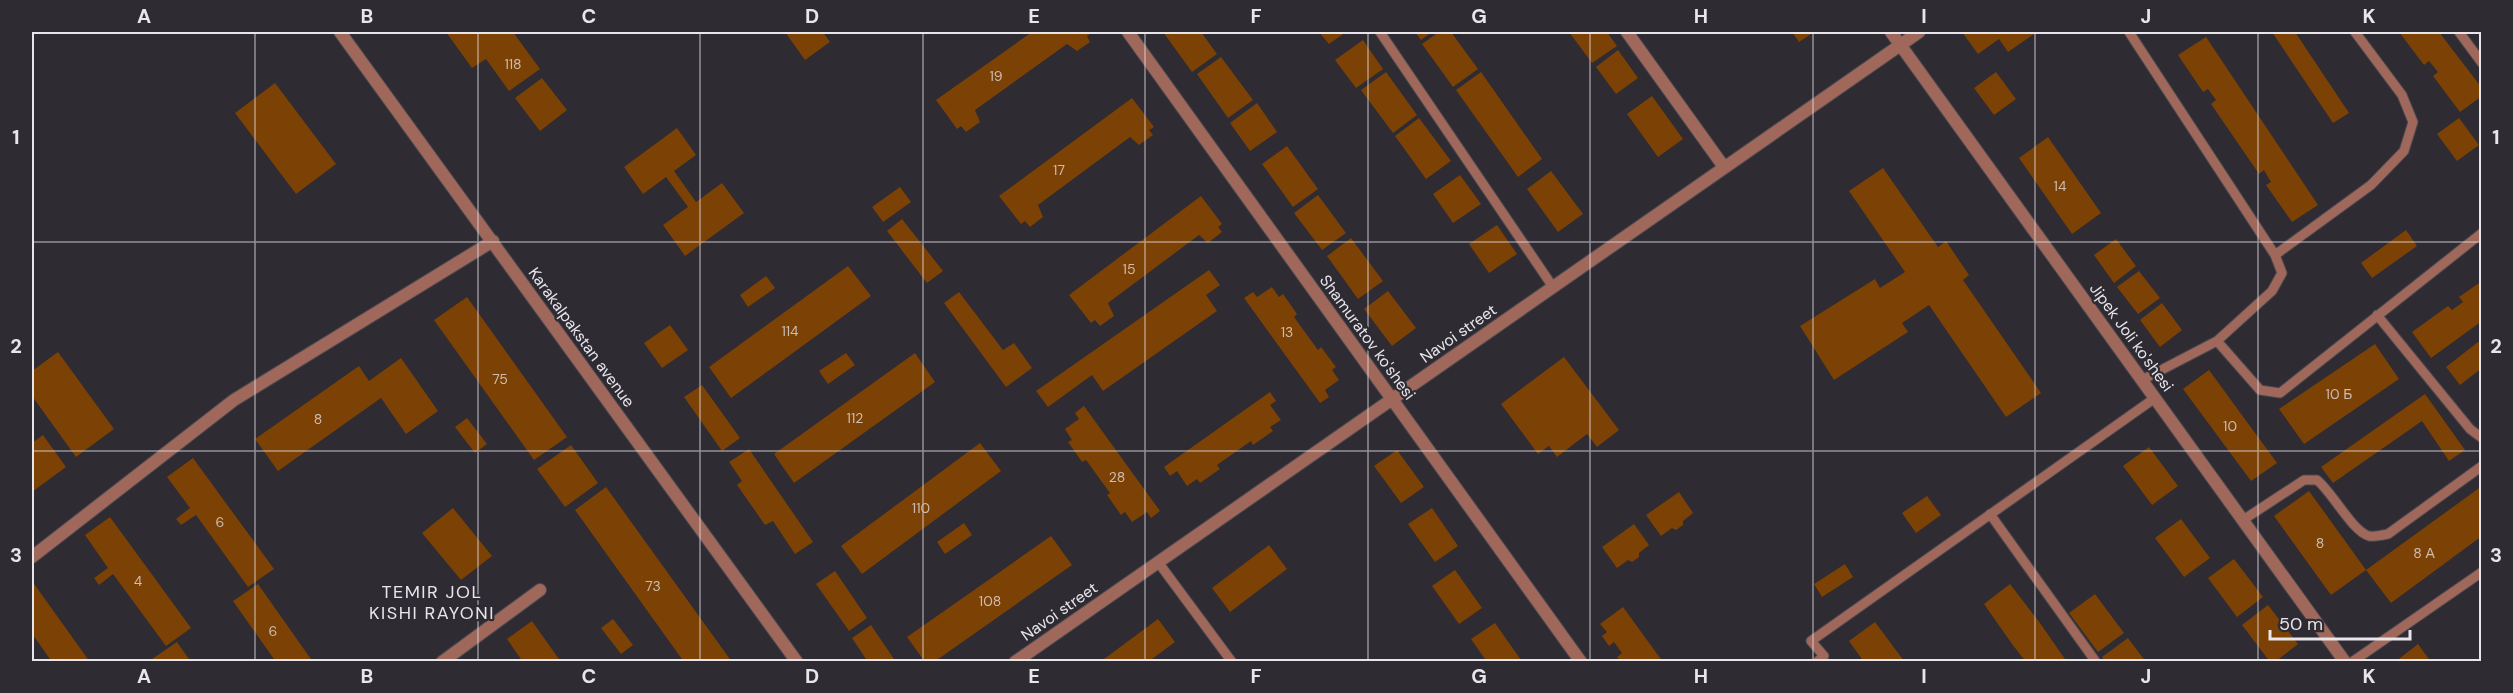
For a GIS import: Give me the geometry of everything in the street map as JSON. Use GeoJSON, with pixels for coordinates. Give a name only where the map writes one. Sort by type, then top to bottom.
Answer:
{"type":"FeatureCollection","features":[{"type":"Feature","properties":{"kind":"street","name":"Karakalpakstan avenue"},"geometry":{"type":"LineString","coordinates":[[340,32],[797,662]]}},
{"type":"Feature","properties":{"kind":"street","name":"Shamuratov ko'shesi"},"geometry":{"type":"LineString","coordinates":[[1128,32],[1581,662]]}},
{"type":"Feature","properties":{"kind":"street"},"geometry":{"type":"LineString","coordinates":[[1627,32],[1724,167]]}},
{"type":"Feature","properties":{"kind":"street","name":"Jipek Joli ko'shesi"},"geometry":{"type":"LineString","coordinates":[[1891,32],[2345,662]]}},
{"type":"Feature","properties":{"kind":"street","name":"Navoi street"},"geometry":{"type":"LineString","coordinates":[[1015,662],[1919,32]]}},
{"type":"Feature","properties":{"kind":"street"},"geometry":{"type":"LineString","coordinates":[[32,557],[234,400],[493,241]]}},
{"type":"Feature","properties":{"kind":"street"},"geometry":{"type":"LineString","coordinates":[[442,662],[540,590]]}},
{"type":"Feature","properties":{"kind":"lane"},"geometry":{"type":"LineString","coordinates":[[1380,32],[1553,286]]}},
{"type":"Feature","properties":{"kind":"lane"},"geometry":{"type":"LineString","coordinates":[[2128,32],[2275,255],[2282,273],[2272,291],[2217,341],[2142,380]]}},
{"type":"Feature","properties":{"kind":"lane"},"geometry":{"type":"LineString","coordinates":[[2275,255],[2371,185],[2404,151],[2413,122],[2406,104],[2402,95],[2355,32]]}},
{"type":"Feature","properties":{"kind":"lane"},"geometry":{"type":"LineString","coordinates":[[2458,32],[2481,63]]}},
{"type":"Feature","properties":{"kind":"lane"},"geometry":{"type":"LineString","coordinates":[[2217,341],[2260,390],[2280,393],[2481,233]]}},
{"type":"Feature","properties":{"kind":"lane"},"geometry":{"type":"LineString","coordinates":[[2377,315],[2470,429],[2481,438]]}},
{"type":"Feature","properties":{"kind":"lane"},"geometry":{"type":"LineString","coordinates":[[1823,660],[1811,641],[2155,398]]}},
{"type":"Feature","properties":{"kind":"lane"},"geometry":{"type":"LineString","coordinates":[[2243,520],[2304,480],[2317,480],[2328,489],[2358,529],[2370,536],[2388,534],[2481,466]]}},
{"type":"Feature","properties":{"kind":"lane"},"geometry":{"type":"LineString","coordinates":[[1990,514],[2096,662]]}},
{"type":"Feature","properties":{"kind":"lane"},"geometry":{"type":"LineString","coordinates":[[1158,562],[1232,662]]}},
{"type":"Feature","properties":{"kind":"lane"},"geometry":{"type":"LineString","coordinates":[[2352,662],[2481,572]]}},
{"type":"Feature","properties":{"kind":"building"},"geometry":{"type":"Polygon","coordinates":[[[446,32],[513,32],[540,69],[509,91],[486,59],[472,68],[446,32]]]}},
{"type":"Feature","properties":{"kind":"building"},"geometry":{"type":"Polygon","coordinates":[[[785,32],[823,32],[830,42],[805,60],[785,32]]]}},
{"type":"Feature","properties":{"kind":"building"},"geometry":{"type":"Polygon","coordinates":[[[1032,32],[1091,33],[1087,36],[1090,42],[1077,51],[1067,44],[975,110],[980,122],[966,132],[961,126],[957,129],[936,100],[1032,32]]]}},
{"type":"Feature","properties":{"kind":"building"},"geometry":{"type":"Polygon","coordinates":[[[1163,32],[1201,32],[1217,54],[1192,72],[1163,32]]]}},
{"type":"Feature","properties":{"kind":"building"},"geometry":{"type":"Polygon","coordinates":[[[1319,32],[1346,32],[1329,44],[1319,32]]]}},
{"type":"Feature","properties":{"kind":"building"},"geometry":{"type":"Polygon","coordinates":[[[1415,32],[1432,32],[1421,40],[1415,32]]]}},
{"type":"Feature","properties":{"kind":"building"},"geometry":{"type":"Polygon","coordinates":[[[1439,32],[1451,32],[1478,69],[1453,87],[1422,44],[1439,32]]]}},
{"type":"Feature","properties":{"kind":"building"},"geometry":{"type":"Polygon","coordinates":[[[1569,32],[1607,32],[1617,46],[1592,63],[1569,32]]]}},
{"type":"Feature","properties":{"kind":"building"},"geometry":{"type":"Polygon","coordinates":[[[1792,32],[1814,32],[1799,42],[1792,32]]]}},
{"type":"Feature","properties":{"kind":"building"},"geometry":{"type":"Polygon","coordinates":[[[1962,32],[2037,32],[2008,52],[1999,39],[1978,54],[1962,32]]]}},
{"type":"Feature","properties":{"kind":"building"},"geometry":{"type":"Polygon","coordinates":[[[2272,32],[2295,32],[2349,113],[2333,123],[2272,32]]]}},
{"type":"Feature","properties":{"kind":"building"},"geometry":{"type":"Polygon","coordinates":[[[2399,32],[2439,32],[2482,88],[2482,96],[2460,112],[2433,76],[2438,72],[2429,61],[2424,65],[2399,32]]]}},
{"type":"Feature","properties":{"kind":"building"},"geometry":{"type":"Polygon","coordinates":[[[2206,37],[2318,205],[2292,222],[2266,185],[2271,182],[2264,170],[2259,174],[2211,104],[2216,100],[2208,89],[2203,92],[2178,55],[2206,37]]]}},
{"type":"Feature","properties":{"kind":"building"},"geometry":{"type":"Polygon","coordinates":[[[1363,40],[1383,69],[1356,88],[1335,60],[1363,40]]]}},
{"type":"Feature","properties":{"kind":"building"},"geometry":{"type":"Polygon","coordinates":[[[1618,50],[1638,78],[1616,94],[1596,67],[1618,50]]]}},
{"type":"Feature","properties":{"kind":"building"},"geometry":{"type":"Polygon","coordinates":[[[1221,57],[1253,100],[1228,118],[1197,74],[1221,57]]]}},
{"type":"Feature","properties":{"kind":"building"},"geometry":{"type":"Polygon","coordinates":[[[1386,72],[1417,115],[1393,133],[1361,90],[1386,72]]]}},
{"type":"Feature","properties":{"kind":"building"},"geometry":{"type":"Polygon","coordinates":[[[1481,72],[1542,159],[1518,177],[1456,90],[1481,72]]]}},
{"type":"Feature","properties":{"kind":"building"},"geometry":{"type":"Polygon","coordinates":[[[1996,72],[2016,99],[1994,115],[1974,88],[1996,72]]]}},
{"type":"Feature","properties":{"kind":"building"},"geometry":{"type":"Polygon","coordinates":[[[542,78],[567,110],[540,131],[515,98],[542,78]]]}},
{"type":"Feature","properties":{"kind":"building"},"geometry":{"type":"Polygon","coordinates":[[[275,83],[336,164],[296,194],[235,113],[275,83]]]}},
{"type":"Feature","properties":{"kind":"building"},"geometry":{"type":"Polygon","coordinates":[[[1652,96],[1683,139],[1658,157],[1627,114],[1652,96]]]}},
{"type":"Feature","properties":{"kind":"building"},"geometry":{"type":"Polygon","coordinates":[[[1132,98],[1154,127],[1149,130],[1153,135],[1139,145],[1130,137],[1038,205],[1043,217],[1030,227],[1025,221],[1021,224],[999,196],[1132,98]]]}},
{"type":"Feature","properties":{"kind":"building"},"geometry":{"type":"Polygon","coordinates":[[[1257,103],[1277,132],[1250,151],[1230,123],[1257,103]]]}},
{"type":"Feature","properties":{"kind":"building"},"geometry":{"type":"Polygon","coordinates":[[[1419,118],[1451,161],[1426,179],[1395,136],[1419,118]]]}},
{"type":"Feature","properties":{"kind":"building"},"geometry":{"type":"Polygon","coordinates":[[[2459,118],[2479,145],[2457,161],[2437,134],[2459,118]]]}},
{"type":"Feature","properties":{"kind":"building"},"geometry":{"type":"Polygon","coordinates":[[[677,128],[696,155],[674,171],[696,202],[722,183],[744,213],[685,256],[663,225],[688,207],[666,177],[643,194],[624,167],[677,128]]]}},
{"type":"Feature","properties":{"kind":"building"},"geometry":{"type":"Polygon","coordinates":[[[2048,137],[2101,213],[2072,234],[2019,158],[2048,137]]]}},
{"type":"Feature","properties":{"kind":"building"},"geometry":{"type":"Polygon","coordinates":[[[1287,146],[1318,189],[1293,207],[1262,164],[1287,146]]]}},
{"type":"Feature","properties":{"kind":"building"},"geometry":{"type":"Polygon","coordinates":[[[1883,168],[1938,247],[1946,241],[1969,275],[1963,280],[2041,393],[2006,417],[1929,305],[1902,323],[1908,332],[1834,380],[1800,326],[1875,279],[1880,288],[1905,272],[1849,191],[1883,168]]]}},
{"type":"Feature","properties":{"kind":"building"},"geometry":{"type":"Polygon","coordinates":[[[1551,171],[1583,214],[1558,232],[1527,189],[1551,171]]]}},
{"type":"Feature","properties":{"kind":"building"},"geometry":{"type":"Polygon","coordinates":[[[1460,175],[1481,204],[1453,223],[1433,194],[1460,175]]]}},
{"type":"Feature","properties":{"kind":"building"},"geometry":{"type":"Polygon","coordinates":[[[900,187],[911,202],[883,222],[872,207],[900,187]]]}},
{"type":"Feature","properties":{"kind":"building"},"geometry":{"type":"Polygon","coordinates":[[[1318,195],[1346,233],[1322,250],[1294,213],[1318,195]]]}},
{"type":"Feature","properties":{"kind":"building"},"geometry":{"type":"Polygon","coordinates":[[[1201,196],[1222,224],[1218,227],[1222,232],[1208,243],[1199,235],[1108,303],[1114,316],[1100,326],[1095,320],[1091,323],[1069,295],[1201,196]]]}},
{"type":"Feature","properties":{"kind":"building"},"geometry":{"type":"Polygon","coordinates":[[[902,219],[943,271],[927,283],[887,231],[902,219]]]}},
{"type":"Feature","properties":{"kind":"building"},"geometry":{"type":"Polygon","coordinates":[[[1497,225],[1517,254],[1489,273],[1469,244],[1497,225]]]}},
{"type":"Feature","properties":{"kind":"building"},"geometry":{"type":"Polygon","coordinates":[[[2406,230],[2417,246],[2372,278],[2361,263],[2406,230]]]}},
{"type":"Feature","properties":{"kind":"building"},"geometry":{"type":"Polygon","coordinates":[[[1351,238],[1383,281],[1358,299],[1327,256],[1351,238]]]}},
{"type":"Feature","properties":{"kind":"building"},"geometry":{"type":"Polygon","coordinates":[[[2116,239],[2136,266],[2114,283],[2094,255],[2116,239]]]}},
{"type":"Feature","properties":{"kind":"building"},"geometry":{"type":"Polygon","coordinates":[[[848,266],[871,296],[731,398],[709,367],[848,266]]]}},
{"type":"Feature","properties":{"kind":"building"},"geometry":{"type":"Polygon","coordinates":[[[1209,270],[1220,285],[1206,295],[1217,311],[1103,391],[1092,375],[1048,407],[1036,391],[1209,270]]]}},
{"type":"Feature","properties":{"kind":"building"},"geometry":{"type":"Polygon","coordinates":[[[2139,271],[2160,298],[2138,314],[2117,287],[2139,271]]]}},
{"type":"Feature","properties":{"kind":"building"},"geometry":{"type":"Polygon","coordinates":[[[766,276],[775,288],[748,307],[740,295],[766,276]]]}},
{"type":"Feature","properties":{"kind":"building"},"geometry":{"type":"Polygon","coordinates":[[[2482,281],[2482,321],[2431,358],[2412,332],[2448,306],[2452,310],[2463,302],[2459,297],[2482,281]]]}},
{"type":"Feature","properties":{"kind":"building"},"geometry":{"type":"Polygon","coordinates":[[[1272,287],[1279,297],[1283,294],[1297,314],[1294,317],[1318,350],[1321,347],[1336,367],[1332,370],[1339,380],[1325,390],[1329,397],[1320,403],[1244,298],[1253,292],[1257,297],[1272,287]]]}},
{"type":"Feature","properties":{"kind":"building"},"geometry":{"type":"Polygon","coordinates":[[[1388,291],[1416,328],[1392,346],[1364,309],[1388,291]]]}},
{"type":"Feature","properties":{"kind":"building"},"geometry":{"type":"Polygon","coordinates":[[[959,292],[1003,350],[1014,343],[1032,368],[1006,387],[944,303],[959,292]]]}},
{"type":"Feature","properties":{"kind":"building"},"geometry":{"type":"Polygon","coordinates":[[[467,297],[567,437],[534,460],[434,320],[467,297]]]}},
{"type":"Feature","properties":{"kind":"building"},"geometry":{"type":"Polygon","coordinates":[[[2162,303],[2182,330],[2160,347],[2140,320],[2162,303]]]}},
{"type":"Feature","properties":{"kind":"building"},"geometry":{"type":"Polygon","coordinates":[[[670,325],[688,350],[662,368],[644,343],[670,325]]]}},
{"type":"Feature","properties":{"kind":"building"},"geometry":{"type":"Polygon","coordinates":[[[2482,339],[2482,368],[2460,385],[2446,367],[2482,339]]]}},
{"type":"Feature","properties":{"kind":"building"},"geometry":{"type":"Polygon","coordinates":[[[2375,344],[2399,379],[2304,444],[2279,409],[2375,344]]]}},
{"type":"Feature","properties":{"kind":"building"},"geometry":{"type":"Polygon","coordinates":[[[58,352],[114,429],[76,457],[32,396],[32,371],[58,352]]]}},
{"type":"Feature","properties":{"kind":"building"},"geometry":{"type":"Polygon","coordinates":[[[846,353],[855,365],[828,384],[819,371],[846,353]]]}},
{"type":"Feature","properties":{"kind":"building"},"geometry":{"type":"Polygon","coordinates":[[[915,353],[935,382],[794,483],[774,454],[915,353]]]}},
{"type":"Feature","properties":{"kind":"building"},"geometry":{"type":"Polygon","coordinates":[[[1564,357],[1619,430],[1597,447],[1587,434],[1557,457],[1549,446],[1538,454],[1501,404],[1564,357]]]}},
{"type":"Feature","properties":{"kind":"building"},"geometry":{"type":"Polygon","coordinates":[[[401,358],[438,411],[406,434],[381,398],[278,471],[255,439],[359,366],[369,381],[401,358]]]}},
{"type":"Feature","properties":{"kind":"building"},"geometry":{"type":"Polygon","coordinates":[[[2209,370],[2277,463],[2251,481],[2183,389],[2209,370]]]}},
{"type":"Feature","properties":{"kind":"building"},"geometry":{"type":"Polygon","coordinates":[[[702,385],[740,438],[722,451],[684,397],[702,385]]]}},
{"type":"Feature","properties":{"kind":"building"},"geometry":{"type":"Polygon","coordinates":[[[1270,392],[1276,401],[1270,405],[1281,420],[1270,427],[1273,431],[1253,445],[1251,441],[1217,465],[1220,469],[1200,483],[1197,479],[1187,486],[1177,471],[1170,476],[1164,467],[1270,392]]]}},
{"type":"Feature","properties":{"kind":"building"},"geometry":{"type":"Polygon","coordinates":[[[2425,394],[2465,450],[2449,461],[2422,421],[2333,483],[2321,467],[2425,394]]]}},
{"type":"Feature","properties":{"kind":"building"},"geometry":{"type":"Polygon","coordinates":[[[1084,406],[1160,511],[1151,518],[1147,512],[1132,522],[1125,512],[1121,515],[1107,495],[1110,493],[1086,460],[1082,462],[1068,442],[1072,440],[1065,429],[1079,419],[1075,413],[1084,406]]]}},
{"type":"Feature","properties":{"kind":"building"},"geometry":{"type":"Polygon","coordinates":[[[467,418],[487,444],[475,453],[455,427],[467,418]]]}},
{"type":"Feature","properties":{"kind":"building"},"geometry":{"type":"Polygon","coordinates":[[[43,435],[66,467],[32,492],[32,443],[43,435]]]}},
{"type":"Feature","properties":{"kind":"building"},"geometry":{"type":"Polygon","coordinates":[[[980,443],[1001,471],[862,574],[841,546],[980,443]]]}},
{"type":"Feature","properties":{"kind":"building"},"geometry":{"type":"Polygon","coordinates":[[[571,445],[598,483],[565,507],[537,469],[571,445]]]}},
{"type":"Feature","properties":{"kind":"building"},"geometry":{"type":"Polygon","coordinates":[[[2149,447],[2178,486],[2152,505],[2123,466],[2149,447]]]}},
{"type":"Feature","properties":{"kind":"building"},"geometry":{"type":"Polygon","coordinates":[[[749,449],[813,542],[795,554],[773,521],[765,525],[737,485],[742,481],[729,462],[749,449]]]}},
{"type":"Feature","properties":{"kind":"building"},"geometry":{"type":"Polygon","coordinates":[[[1397,450],[1424,487],[1401,503],[1374,466],[1397,450]]]}},
{"type":"Feature","properties":{"kind":"building"},"geometry":{"type":"Polygon","coordinates":[[[193,458],[274,569],[248,587],[196,515],[181,525],[176,519],[190,508],[167,477],[193,458]]]}},
{"type":"Feature","properties":{"kind":"building"},"geometry":{"type":"Polygon","coordinates":[[[2482,486],[2482,536],[2391,603],[2366,570],[2482,486]]]}},
{"type":"Feature","properties":{"kind":"building"},"geometry":{"type":"Polygon","coordinates":[[[606,487],[732,662],[684,662],[575,510],[606,487]]]}},
{"type":"Feature","properties":{"kind":"building"},"geometry":{"type":"Polygon","coordinates":[[[2309,491],[2366,570],[2331,595],[2274,516],[2309,491]]]}},
{"type":"Feature","properties":{"kind":"building"},"geometry":{"type":"Polygon","coordinates":[[[1679,492],[1693,513],[1683,521],[1683,525],[1676,530],[1672,528],[1661,536],[1646,515],[1679,492]]]}},
{"type":"Feature","properties":{"kind":"building"},"geometry":{"type":"Polygon","coordinates":[[[1927,496],[1941,515],[1916,533],[1902,513],[1927,496]]]}},
{"type":"Feature","properties":{"kind":"building"},"geometry":{"type":"Polygon","coordinates":[[[453,508],[492,556],[461,580],[422,533],[453,508]]]}},
{"type":"Feature","properties":{"kind":"building"},"geometry":{"type":"Polygon","coordinates":[[[1432,508],[1458,546],[1435,562],[1408,524],[1432,508]]]}},
{"type":"Feature","properties":{"kind":"building"},"geometry":{"type":"Polygon","coordinates":[[[110,517],[191,628],[166,646],[113,574],[99,585],[94,578],[108,568],[85,535],[110,517]]]}},
{"type":"Feature","properties":{"kind":"building"},"geometry":{"type":"Polygon","coordinates":[[[2181,519],[2210,558],[2184,577],[2155,538],[2181,519]]]}},
{"type":"Feature","properties":{"kind":"building"},"geometry":{"type":"Polygon","coordinates":[[[964,523],[972,535],[945,554],[937,542],[964,523]]]}},
{"type":"Feature","properties":{"kind":"building"},"geometry":{"type":"Polygon","coordinates":[[[1634,524],[1649,545],[1639,553],[1639,557],[1632,562],[1628,560],[1617,568],[1602,547],[1634,524]]]}},
{"type":"Feature","properties":{"kind":"building"},"geometry":{"type":"Polygon","coordinates":[[[1051,536],[1072,565],[934,662],[925,662],[907,637],[1051,536]]]}},
{"type":"Feature","properties":{"kind":"building"},"geometry":{"type":"Polygon","coordinates":[[[1269,545],[1287,569],[1230,612],[1212,588],[1269,545]]]}},
{"type":"Feature","properties":{"kind":"building"},"geometry":{"type":"Polygon","coordinates":[[[2234,559],[2263,597],[2237,617],[2208,578],[2234,559]]]}},
{"type":"Feature","properties":{"kind":"building"},"geometry":{"type":"Polygon","coordinates":[[[1845,564],[1853,577],[1822,597],[1814,584],[1845,564]]]}},
{"type":"Feature","properties":{"kind":"building"},"geometry":{"type":"Polygon","coordinates":[[[1455,570],[1482,608],[1459,624],[1432,586],[1455,570]]]}},
{"type":"Feature","properties":{"kind":"building"},"geometry":{"type":"Polygon","coordinates":[[[835,571],[867,618],[849,631],[816,584],[835,571]]]}},
{"type":"Feature","properties":{"kind":"building"},"geometry":{"type":"Polygon","coordinates":[[[32,581],[90,662],[52,662],[32,636],[32,581]]]}},
{"type":"Feature","properties":{"kind":"building"},"geometry":{"type":"Polygon","coordinates":[[[258,584],[313,662],[276,662],[233,601],[258,584]]]}},
{"type":"Feature","properties":{"kind":"building"},"geometry":{"type":"Polygon","coordinates":[[[2010,584],[2067,662],[2026,662],[2012,644],[1984,604],[2010,584]]]}},
{"type":"Feature","properties":{"kind":"building"},"geometry":{"type":"Polygon","coordinates":[[[2095,594],[2124,633],[2098,652],[2069,613],[2095,594]]]}},
{"type":"Feature","properties":{"kind":"building"},"geometry":{"type":"Polygon","coordinates":[[[2268,605],[2298,644],[2275,662],[2270,662],[2242,625],[2268,605]]]}},
{"type":"Feature","properties":{"kind":"building"},"geometry":{"type":"Polygon","coordinates":[[[1623,607],[1663,662],[1621,662],[1617,657],[1622,653],[1614,642],[1609,646],[1602,636],[1607,632],[1600,624],[1623,607]]]}},
{"type":"Feature","properties":{"kind":"building"},"geometry":{"type":"Polygon","coordinates":[[[613,619],[633,645],[621,654],[601,628],[613,619]]]}},
{"type":"Feature","properties":{"kind":"building"},"geometry":{"type":"Polygon","coordinates":[[[1158,619],[1175,642],[1148,662],[1100,662],[1158,619]]]}},
{"type":"Feature","properties":{"kind":"building"},"geometry":{"type":"Polygon","coordinates":[[[532,621],[561,662],[523,662],[507,639],[532,621]]]}},
{"type":"Feature","properties":{"kind":"building"},"geometry":{"type":"Polygon","coordinates":[[[1875,622],[1903,662],[1864,662],[1849,641],[1875,622]]]}},
{"type":"Feature","properties":{"kind":"building"},"geometry":{"type":"Polygon","coordinates":[[[1495,623],[1521,660],[1520,662],[1487,662],[1471,639],[1495,623]]]}},
{"type":"Feature","properties":{"kind":"building"},"geometry":{"type":"Polygon","coordinates":[[[871,625],[896,662],[868,662],[852,638],[871,625]]]}},
{"type":"Feature","properties":{"kind":"building"},"geometry":{"type":"Polygon","coordinates":[[[2128,638],[2146,662],[2105,662],[2102,657],[2128,638]]]}},
{"type":"Feature","properties":{"kind":"building"},"geometry":{"type":"Polygon","coordinates":[[[177,642],[191,662],[154,662],[152,659],[177,642]]]}},
{"type":"Feature","properties":{"kind":"building"},"geometry":{"type":"Polygon","coordinates":[[[2418,644],[2431,662],[2395,662],[2418,644]]]}},
{"type":"Feature","properties":{"kind":"district","name":"TEMIR JOL KISHI RAYONI"},"geometry":{"type":"Point","coordinates":[432,602]}}]}
